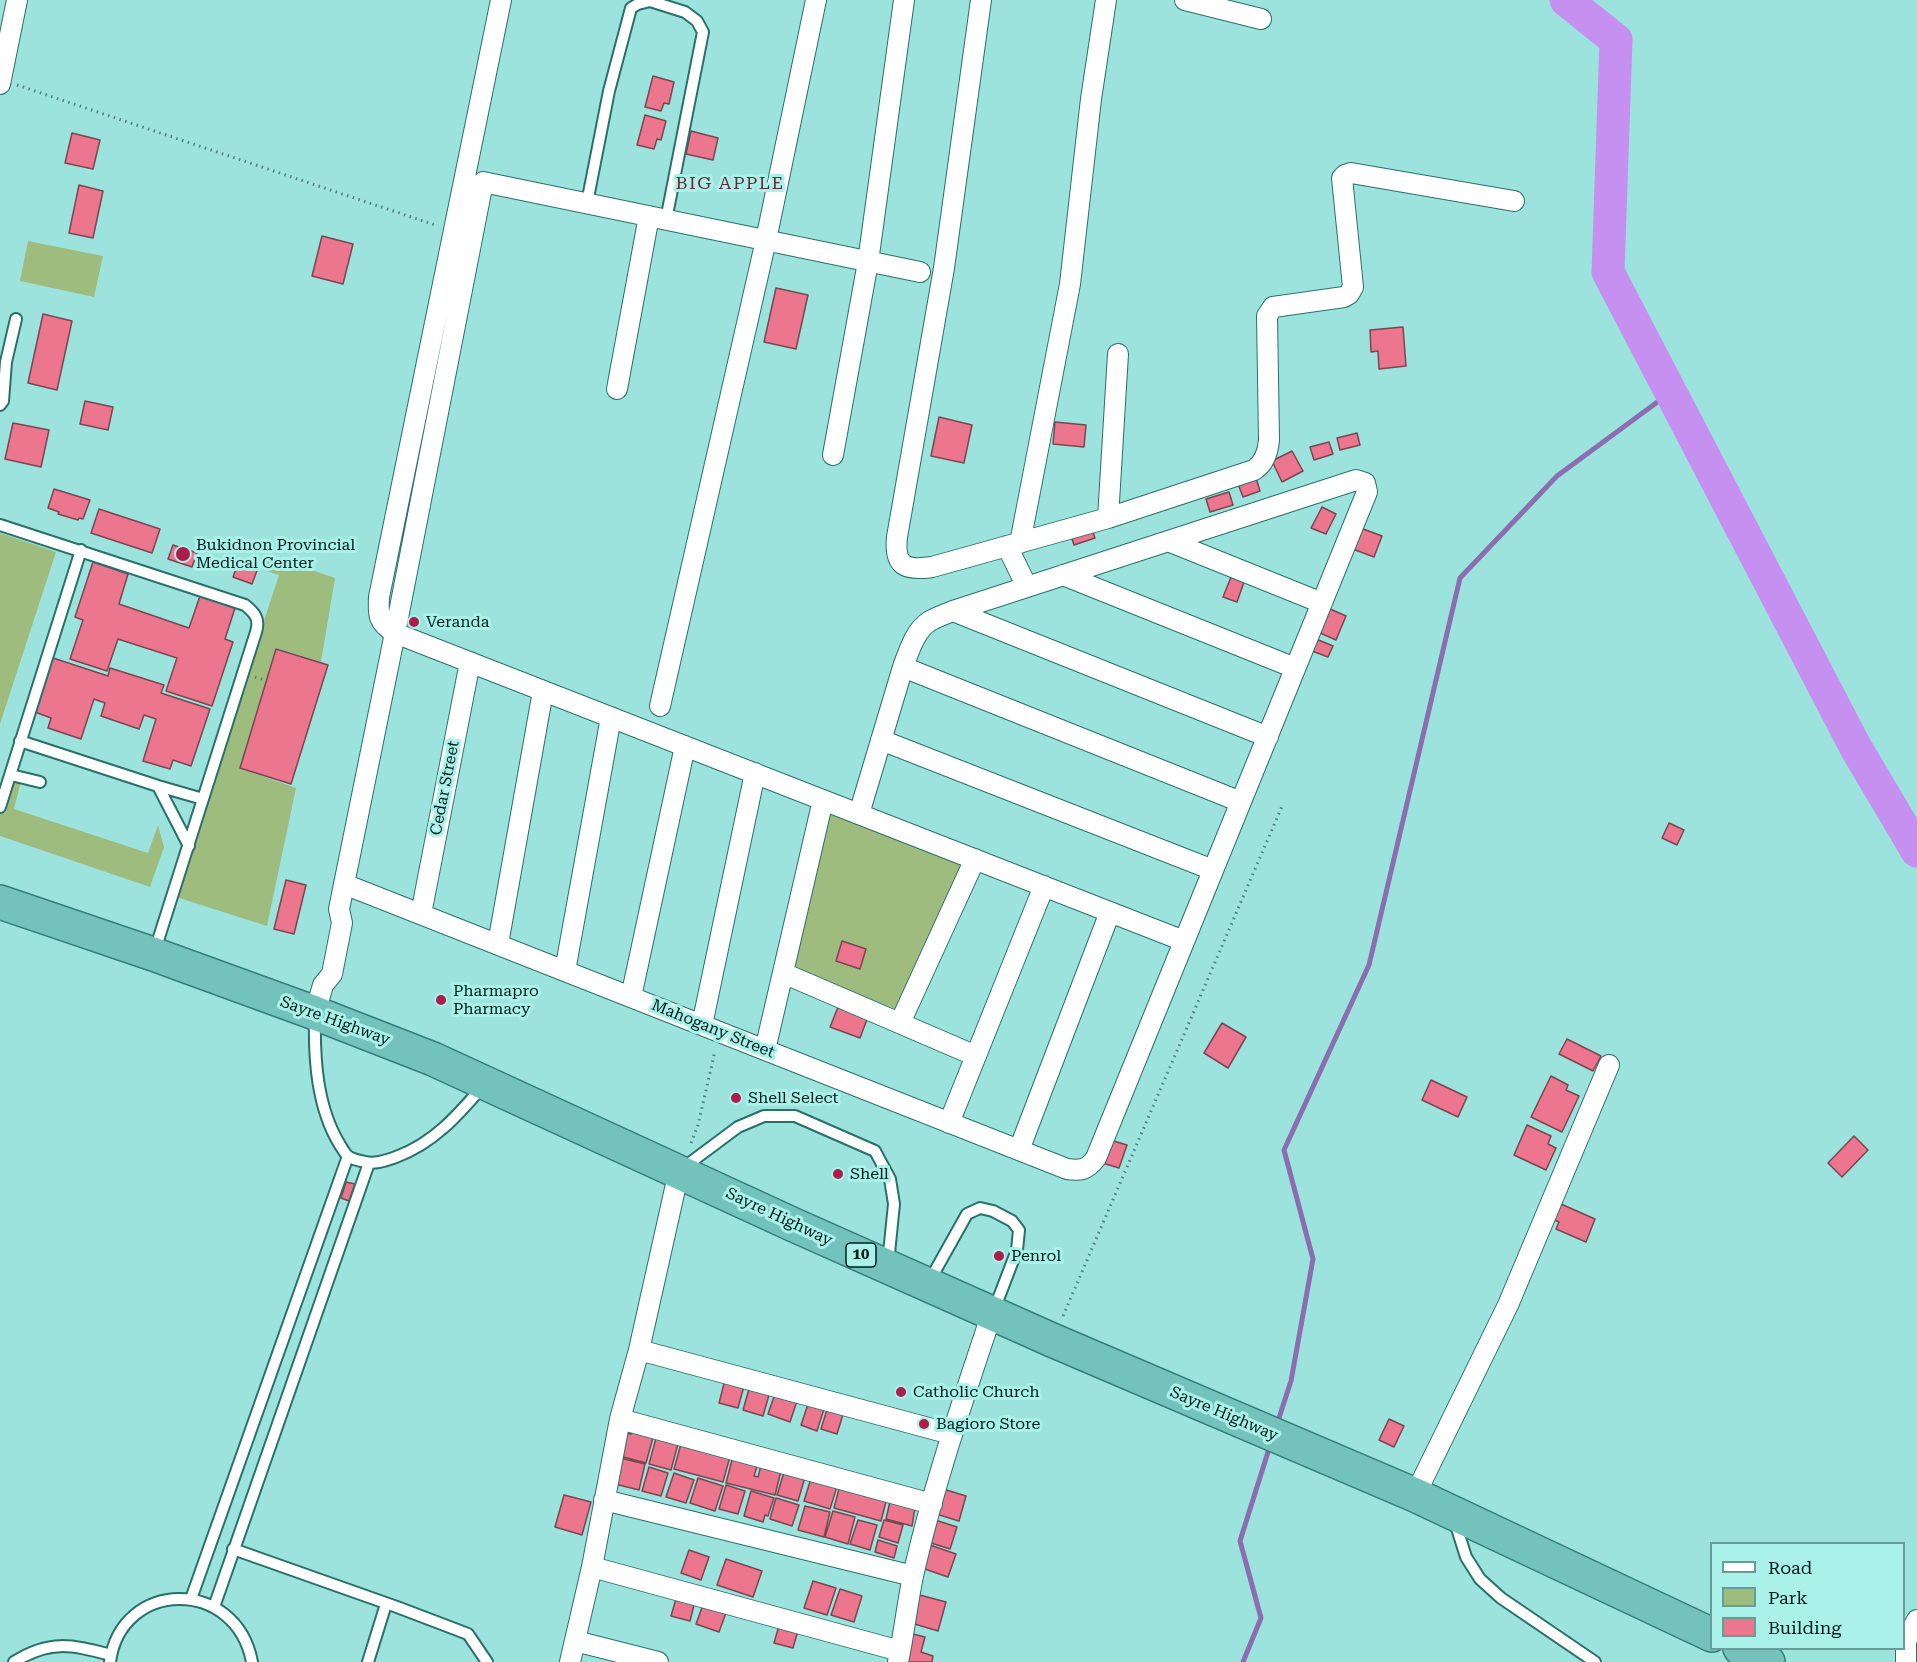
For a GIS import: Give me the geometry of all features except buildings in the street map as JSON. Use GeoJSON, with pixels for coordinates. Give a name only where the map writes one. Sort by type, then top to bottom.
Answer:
{"type":"FeatureCollection","features":[{"type":"Feature","properties":{"kind":"highway","name":"Sayre Highway"},"geometry":{"type":"LineString","coordinates":[[0,902],[153,954],[319,999],[434,1059],[486,1083],[1052,1340],[1453,1513],[1710,1634]]}},
{"type":"Feature","properties":{"kind":"highway"},"geometry":{"type":"LineString","coordinates":[[1744,1650],[1768,1662]]}},
{"type":"Feature","properties":{"kind":"street"},"geometry":{"type":"LineString","coordinates":[[0,84],[17,0]]}},
{"type":"Feature","properties":{"kind":"street"},"geometry":{"type":"LineString","coordinates":[[501,0],[379,597],[378,612],[381,621],[395,633],[1184,941],[1367,492],[1367,485],[1356,480],[953,611],[929,621],[919,632],[903,667],[859,814]]}},
{"type":"Feature","properties":{"kind":"street"},"geometry":{"type":"LineString","coordinates":[[660,706],[766,240],[816,0]]}},
{"type":"Feature","properties":{"kind":"street"},"geometry":{"type":"LineString","coordinates":[[833,455],[868,261],[904,0]]}},
{"type":"Feature","properties":{"kind":"street"},"geometry":{"type":"LineString","coordinates":[[981,0],[944,268],[897,537],[896,552],[905,567],[918,569],[932,567],[1013,545],[1108,518],[1254,471],[1264,461],[1269,440],[1267,316],[1269,312],[1274,307],[1344,297],[1353,287],[1342,178],[1345,175],[1351,173],[1514,201]]}},
{"type":"Feature","properties":{"kind":"street"},"geometry":{"type":"LineString","coordinates":[[1027,587],[1013,545],[1070,284],[1091,99],[1106,0]]}},
{"type":"Feature","properties":{"kind":"street"},"geometry":{"type":"LineString","coordinates":[[1185,0],[1262,19]]}},
{"type":"Feature","properties":{"kind":"street"},"geometry":{"type":"LineString","coordinates":[[319,999],[319,971],[329,920],[339,909],[483,182],[920,272]]}},
{"type":"Feature","properties":{"kind":"street"},"geometry":{"type":"LineString","coordinates":[[617,389],[658,218]]}},
{"type":"Feature","properties":{"kind":"street"},"geometry":{"type":"LineString","coordinates":[[1108,518],[1118,354]]}},
{"type":"Feature","properties":{"kind":"street"},"geometry":{"type":"LineString","coordinates":[[1168,541],[1322,603]]}},
{"type":"Feature","properties":{"kind":"street"},"geometry":{"type":"LineString","coordinates":[[1063,575],[1295,668]]}},
{"type":"Feature","properties":{"kind":"street"},"geometry":{"type":"LineString","coordinates":[[953,611],[1268,736]]}},
{"type":"Feature","properties":{"kind":"street","name":"Cedar Street"},"geometry":{"type":"LineString","coordinates":[[421,914],[470,662]]}},
{"type":"Feature","properties":{"kind":"street"},"geometry":{"type":"LineString","coordinates":[[903,667],[1241,802]]}},
{"type":"Feature","properties":{"kind":"street"},"geometry":{"type":"LineString","coordinates":[[498,944],[543,690]]}},
{"type":"Feature","properties":{"kind":"street"},"geometry":{"type":"LineString","coordinates":[[565,971],[611,717]]}},
{"type":"Feature","properties":{"kind":"street"},"geometry":{"type":"LineString","coordinates":[[881,740],[1213,870]]}},
{"type":"Feature","properties":{"kind":"street"},"geometry":{"type":"LineString","coordinates":[[631,997],[685,746]]}},
{"type":"Feature","properties":{"kind":"street"},"geometry":{"type":"LineString","coordinates":[[710,1028],[755,773]]}},
{"type":"Feature","properties":{"kind":"street"},"geometry":{"type":"LineString","coordinates":[[765,1050],[823,800]]}},
{"type":"Feature","properties":{"kind":"street"},"geometry":{"type":"LineString","coordinates":[[900,1023],[975,859]]}},
{"type":"Feature","properties":{"kind":"street","name":"Mahogany Street"},"geometry":{"type":"LineString","coordinates":[[344,884],[1067,1169],[1084,1170],[1096,1158],[1184,941]]}},
{"type":"Feature","properties":{"kind":"street"},"geometry":{"type":"LineString","coordinates":[[950,1123],[1044,886]]}},
{"type":"Feature","properties":{"kind":"street"},"geometry":{"type":"LineString","coordinates":[[1020,1150],[1110,912]]}},
{"type":"Feature","properties":{"kind":"street"},"geometry":{"type":"LineString","coordinates":[[783,973],[976,1056]]}},
{"type":"Feature","properties":{"kind":"street"},"geometry":{"type":"LineString","coordinates":[[1415,1496],[1508,1305],[1609,1065]]}},
{"type":"Feature","properties":{"kind":"street"},"geometry":{"type":"LineString","coordinates":[[570,1662],[592,1567],[620,1419],[639,1350],[679,1171]]}},
{"type":"Feature","properties":{"kind":"street"},"geometry":{"type":"LineString","coordinates":[[592,1567],[899,1656],[913,1576],[932,1504],[951,1434],[992,1313]]}},
{"type":"Feature","properties":{"kind":"street"},"geometry":{"type":"LineString","coordinates":[[639,1350],[951,1434]]}},
{"type":"Feature","properties":{"kind":"street"},"geometry":{"type":"LineString","coordinates":[[620,1419],[932,1504]]}},
{"type":"Feature","properties":{"kind":"street"},"geometry":{"type":"LineString","coordinates":[[604,1500],[913,1576]]}},
{"type":"Feature","properties":{"kind":"street"},"geometry":{"type":"LineString","coordinates":[[1906,1662],[1905,1641],[1917,1620]]}},
{"type":"Feature","properties":{"kind":"street"},"geometry":{"type":"LineString","coordinates":[[575,1641],[652,1661]]}},
{"type":"Feature","properties":{"kind":"lane"},"geometry":{"type":"LineString","coordinates":[[587,203],[609,91],[631,8],[650,1],[685,12],[697,21],[703,32],[658,218]]}},
{"type":"Feature","properties":{"kind":"lane"},"geometry":{"type":"LineString","coordinates":[[0,405],[3,401],[6,362],[16,319]]}},
{"type":"Feature","properties":{"kind":"lane"},"geometry":{"type":"LineString","coordinates":[[0,525],[245,605],[257,617],[259,624],[153,954]]}},
{"type":"Feature","properties":{"kind":"lane"},"geometry":{"type":"LineString","coordinates":[[0,807],[81,550]]}},
{"type":"Feature","properties":{"kind":"lane"},"geometry":{"type":"LineString","coordinates":[[20,741],[203,799]]}},
{"type":"Feature","properties":{"kind":"lane"},"geometry":{"type":"LineString","coordinates":[[11,775],[40,782]]}},
{"type":"Feature","properties":{"kind":"lane"},"geometry":{"type":"LineString","coordinates":[[158,786],[189,846]]}},
{"type":"Feature","properties":{"kind":"lane"},"geometry":{"type":"LineString","coordinates":[[319,999],[314,1052],[326,1115],[336,1139],[348,1156],[369,1163],[408,1153],[430,1140],[454,1119],[486,1083]]}},
{"type":"Feature","properties":{"kind":"lane"},"geometry":{"type":"LineString","coordinates":[[679,1171],[738,1127],[764,1116],[795,1116],[875,1151],[890,1179],[894,1204],[887,1266]]}},
{"type":"Feature","properties":{"kind":"lane"},"geometry":{"type":"LineString","coordinates":[[191,1599],[348,1156]]}},
{"type":"Feature","properties":{"kind":"lane"},"geometry":{"type":"LineString","coordinates":[[214,1607],[369,1163]]}},
{"type":"Feature","properties":{"kind":"lane"},"geometry":{"type":"LineString","coordinates":[[928,1284],[967,1214],[980,1208],[993,1210],[1012,1221],[1019,1230],[1017,1250],[992,1313]]}},
{"type":"Feature","properties":{"kind":"lane"},"geometry":{"type":"LineString","coordinates":[[1453,1513],[1466,1557],[1480,1579],[1501,1598],[1594,1662]]}},
{"type":"Feature","properties":{"kind":"lane"},"geometry":{"type":"LineString","coordinates":[[233,1549],[468,1634],[487,1662]]}},
{"type":"Feature","properties":{"kind":"lane"},"geometry":{"type":"LineString","coordinates":[[14,1662],[37,1650],[54,1645],[88,1649],[111,1659],[122,1631],[140,1612],[165,1601],[191,1599],[224,1613],[240,1629],[246,1640],[252,1662]]}},
{"type":"Feature","properties":{"kind":"lane"},"geometry":{"type":"LineString","coordinates":[[368,1662],[386,1604]]}},
{"type":"Feature","properties":{"kind":"path"},"geometry":{"type":"LineString","coordinates":[[1,79],[454,231]]}},
{"type":"Feature","properties":{"kind":"path"},"geometry":{"type":"LineString","coordinates":[[1052,1340],[1283,804]]}},
{"type":"Feature","properties":{"kind":"path"},"geometry":{"type":"LineString","coordinates":[[679,1171],[698,1125],[710,1028]]}},
{"type":"Feature","properties":{"kind":"green space"},"geometry":{"type":"Polygon","coordinates":[[[28,241],[103,256],[94,297],[20,281],[28,241]]]}},
{"type":"Feature","properties":{"kind":"green space"},"geometry":{"type":"Polygon","coordinates":[[[0,533],[56,552],[0,724],[0,533]]]}},
{"type":"Feature","properties":{"kind":"green space"},"geometry":{"type":"Polygon","coordinates":[[[268,555],[335,578],[321,662],[276,648],[240,768],[296,788],[267,926],[173,896],[279,575],[263,570],[268,555]]]}},
{"type":"Feature","properties":{"kind":"green space"},"geometry":{"type":"Polygon","coordinates":[[[21,781],[14,809],[148,853],[158,825],[164,847],[150,887],[0,836],[0,797],[3,788],[21,781]]]}},
{"type":"Feature","properties":{"kind":"green space"},"geometry":{"type":"Polygon","coordinates":[[[828,811],[963,865],[897,1010],[795,968],[828,811]]]}},
{"type":"Feature","properties":{"kind":"waterway"},"geometry":{"type":"LineString","coordinates":[[1566,0],[1616,40],[1608,272],[1856,748],[1917,851]]}},
{"type":"Feature","properties":{"kind":"waterway"},"geometry":{"type":"LineString","coordinates":[[1279,1418],[1291,1381],[1313,1259],[1284,1150],[1369,965],[1460,578],[1557,476],[1671,392]]}},
{"type":"Feature","properties":{"kind":"waterway"},"geometry":{"type":"LineString","coordinates":[[1243,1662],[1261,1618],[1240,1541],[1268,1452]]}},
{"type":"Feature","properties":{"kind":"place","name":"Bukidnon Provincial Medical Center"},"geometry":{"type":"Point","coordinates":[183,554]}},
{"type":"Feature","properties":{"kind":"place","name":"Veranda"},"geometry":{"type":"Point","coordinates":[414,622]}},
{"type":"Feature","properties":{"kind":"place","name":"Pharmapro Pharmacy"},"geometry":{"type":"Point","coordinates":[441,1000]}},
{"type":"Feature","properties":{"kind":"place","name":"Shell Select"},"geometry":{"type":"Point","coordinates":[736,1098]}},
{"type":"Feature","properties":{"kind":"place","name":"Shell"},"geometry":{"type":"Point","coordinates":[838,1174]}},
{"type":"Feature","properties":{"kind":"place","name":"Penrol"},"geometry":{"type":"Point","coordinates":[999,1256]}},
{"type":"Feature","properties":{"kind":"place","name":"Catholic Church"},"geometry":{"type":"Point","coordinates":[901,1392]}},
{"type":"Feature","properties":{"kind":"place","name":"Bagioro Store"},"geometry":{"type":"Point","coordinates":[924,1424]}},
{"type":"Feature","properties":{"kind":"district","name":"BIG APPLE"},"geometry":{"type":"Point","coordinates":[730,184]}}]}
